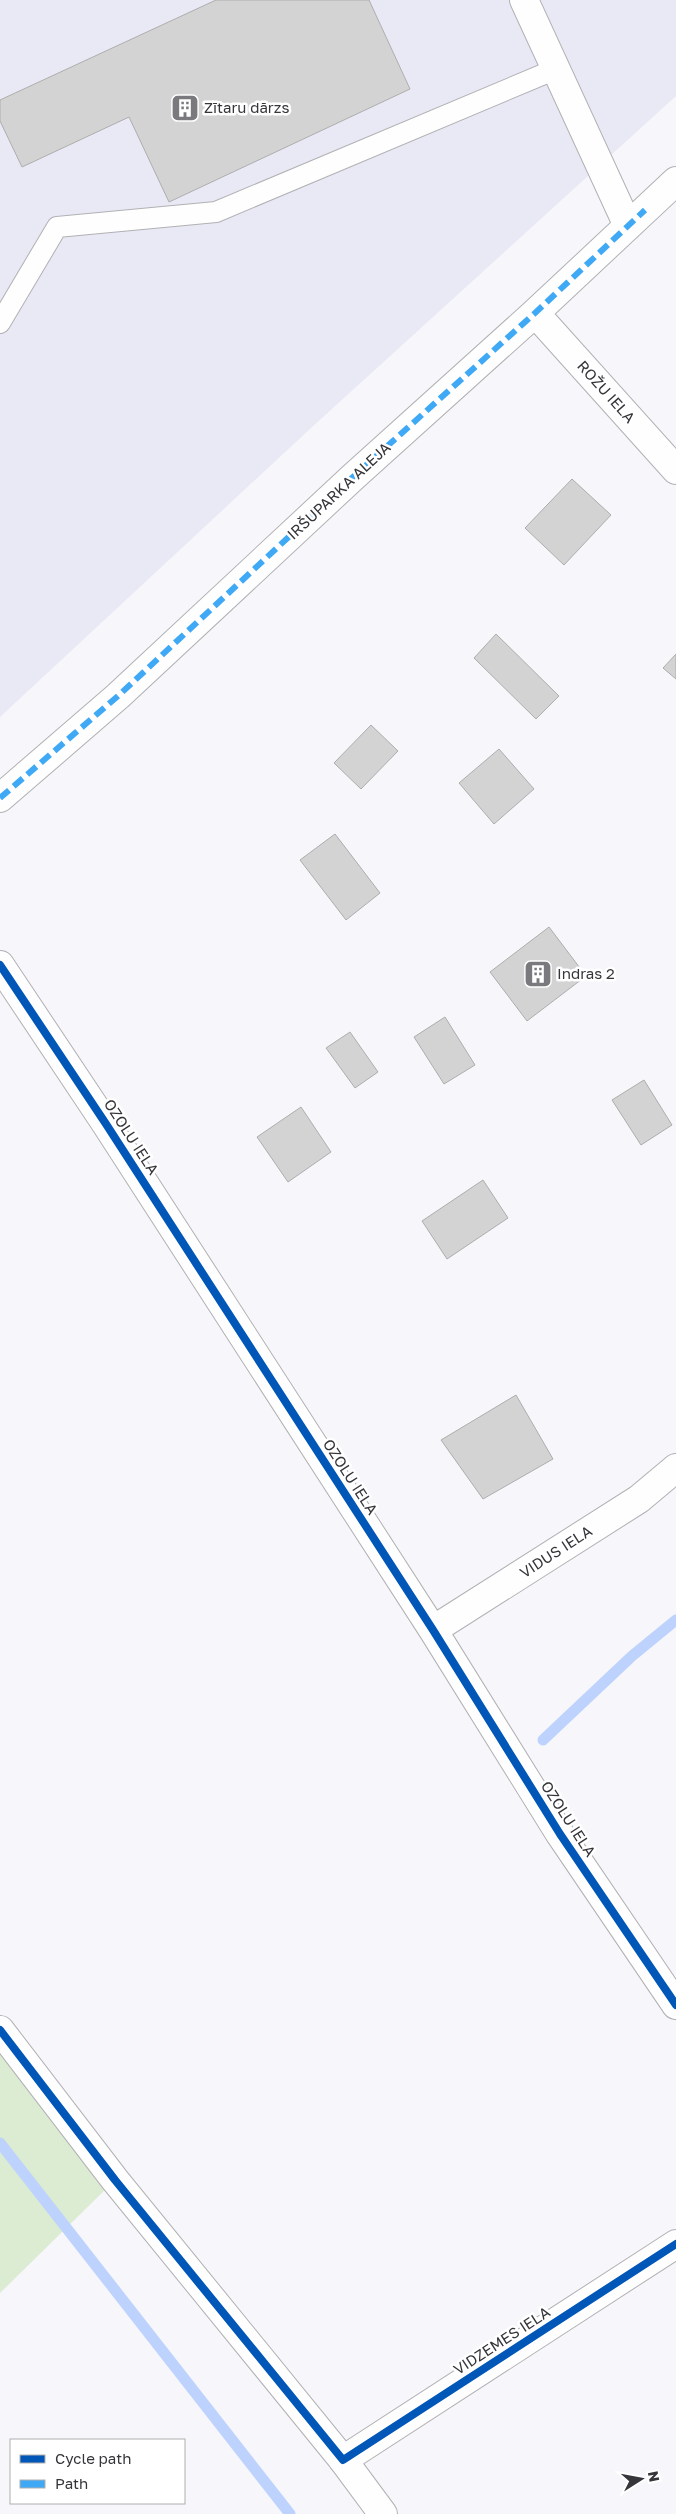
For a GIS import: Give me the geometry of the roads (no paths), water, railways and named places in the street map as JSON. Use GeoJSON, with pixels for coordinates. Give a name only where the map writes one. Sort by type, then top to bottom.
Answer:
{"type":"FeatureCollection","features":[{"type":"Feature","properties":{"kind":"main road"},"geometry":{"type":"LineString","coordinates":[[524,0],[628,226]]}},
{"type":"Feature","properties":{"kind":"main road","name":"IRŠUPARKA ALEJA"},"geometry":{"type":"LineString","coordinates":[[0,798],[118,696],[353,477],[535,313],[676,181]]}},
{"type":"Feature","properties":{"kind":"main road","name":"ROŽU IELA"},"geometry":{"type":"LineString","coordinates":[[535,313],[676,470]]}},
{"type":"Feature","properties":{"kind":"main road","name":"OZOLU IELA"},"geometry":{"type":"LineString","coordinates":[[0,965],[106,1124],[433,1630],[560,1834],[676,2005]]}},
{"type":"Feature","properties":{"kind":"main road","name":"VIDUS IELA"},"geometry":{"type":"LineString","coordinates":[[433,1630],[639,1499],[676,1468]]}},
{"type":"Feature","properties":{"kind":"main road"},"geometry":{"type":"LineString","coordinates":[[0,2030],[115,2180],[343,2460],[383,2514]]}},
{"type":"Feature","properties":{"kind":"main road","name":"VIDZEMES IELA"},"geometry":{"type":"LineString","coordinates":[[343,2460],[676,2244]]}},
{"type":"Feature","properties":{"kind":"lane"},"geometry":{"type":"LineString","coordinates":[[0,323],[58,227],[216,212],[556,69]]}},
{"type":"Feature","properties":{"kind":"waterway"},"geometry":{"type":"LineString","coordinates":[[543,1740],[632,1656],[676,1620]]}},
{"type":"Feature","properties":{"kind":"waterway"},"geometry":{"type":"LineString","coordinates":[[0,2143],[290,2514]]}},
{"type":"Feature","properties":{"kind":"place","name":"Zītaru dārzs"},"geometry":{"type":"Point","coordinates":[185,108]}},
{"type":"Feature","properties":{"kind":"place","name":"Indras 2"},"geometry":{"type":"Point","coordinates":[538,974]}}]}
